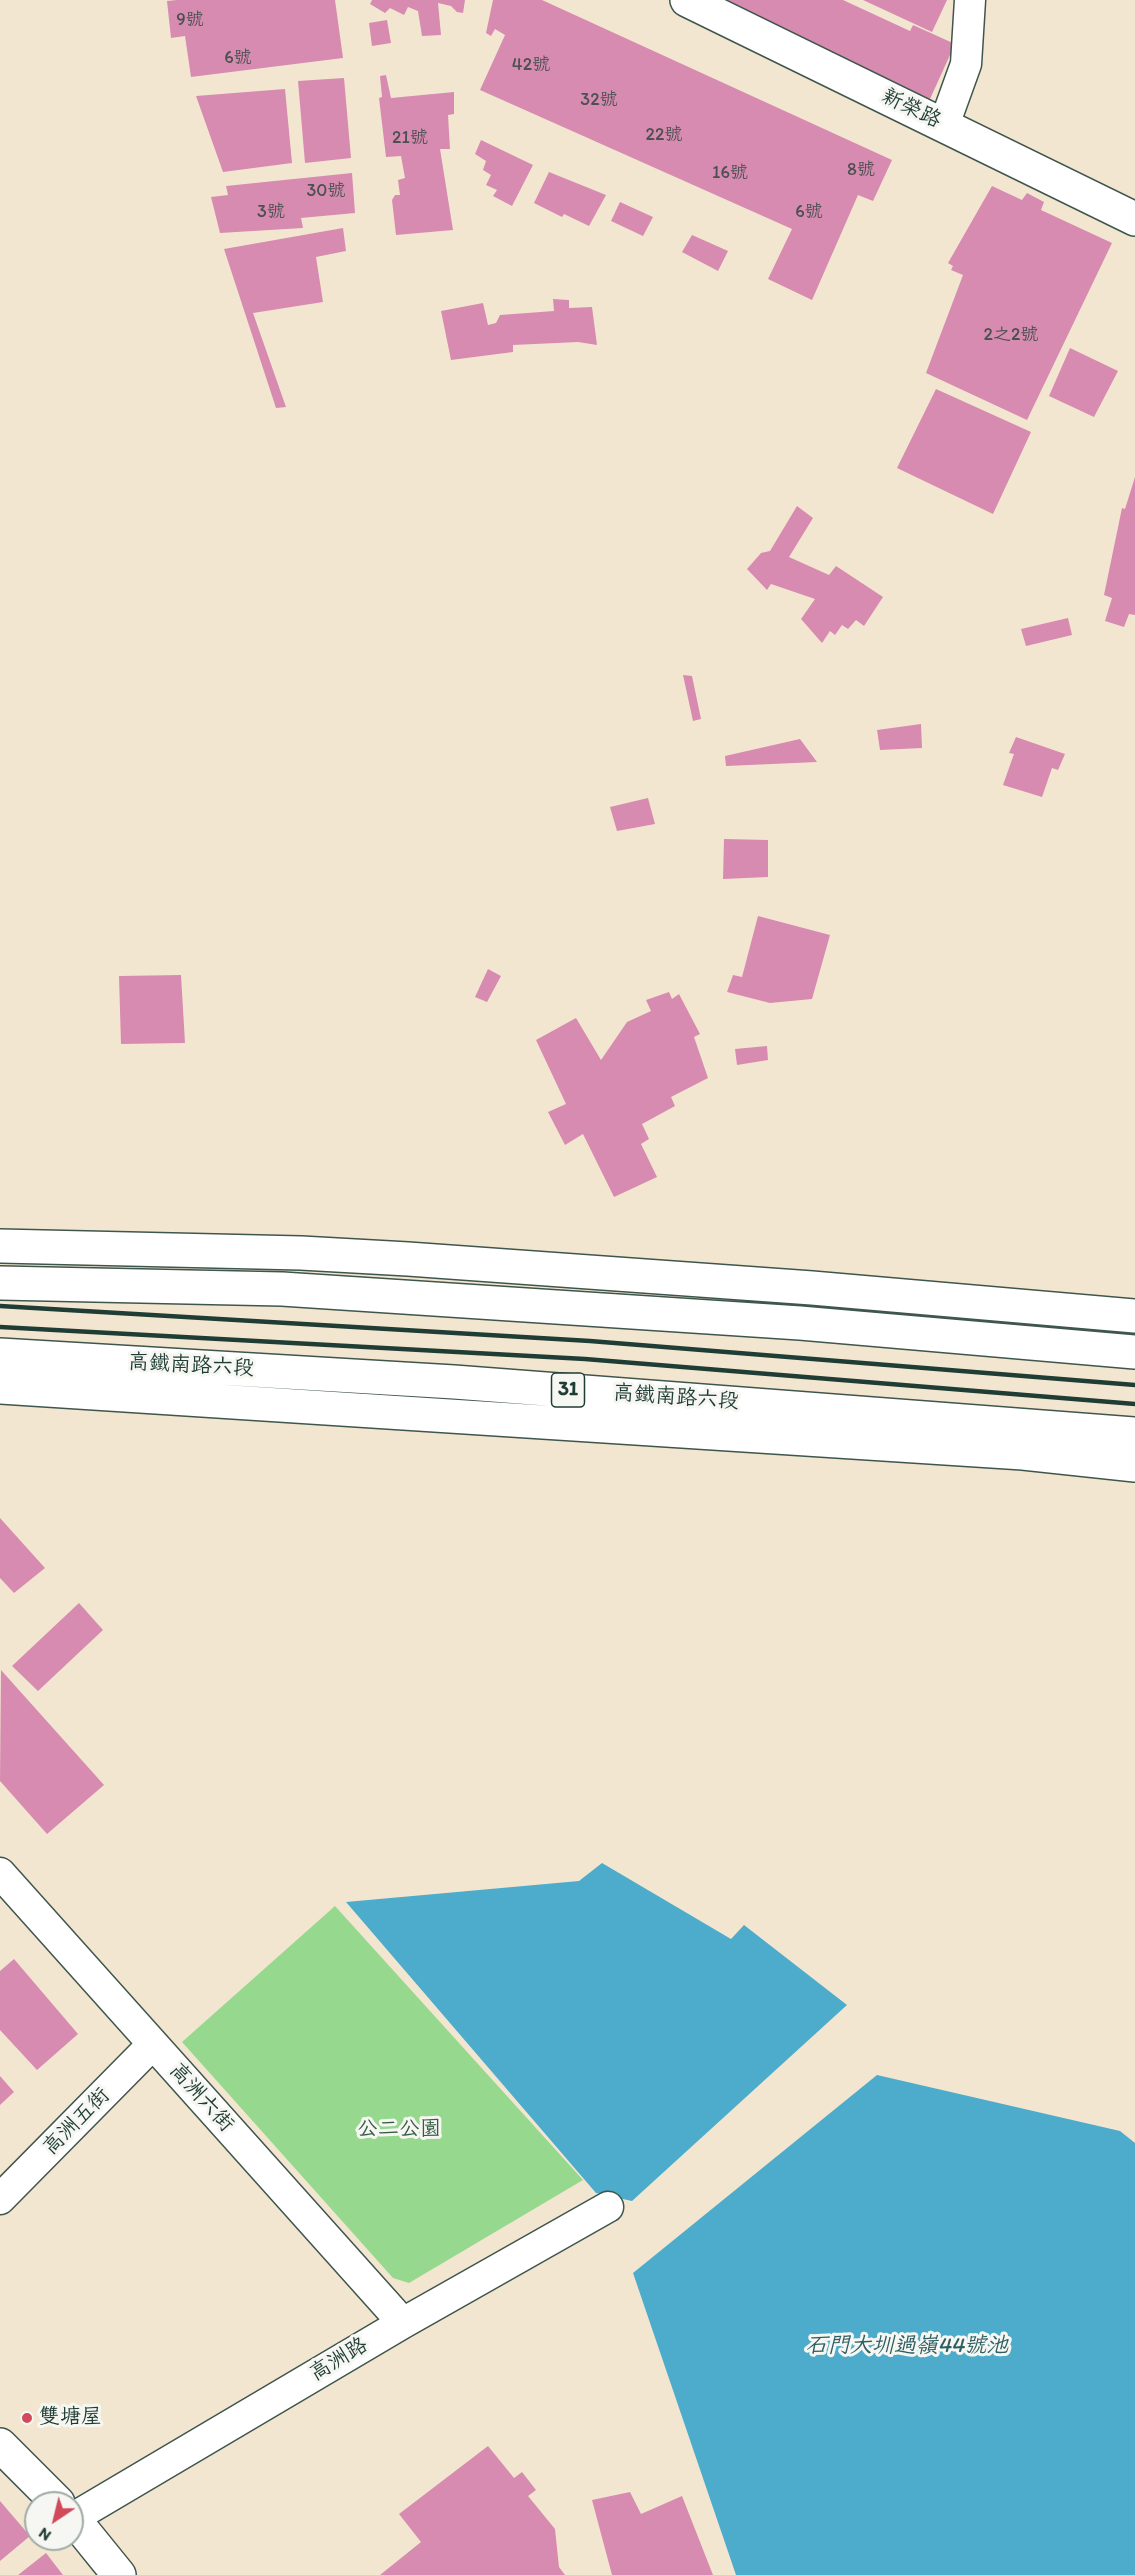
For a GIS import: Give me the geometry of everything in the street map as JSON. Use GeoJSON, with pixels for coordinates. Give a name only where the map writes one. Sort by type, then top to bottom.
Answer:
{"type":"FeatureCollection","features":[{"type":"Feature","properties":{"kind":"main road","name":"新榮路"},"geometry":{"type":"LineString","coordinates":[[687,0],[1135,219]]}},
{"type":"Feature","properties":{"kind":"main road"},"geometry":{"type":"LineString","coordinates":[[0,1246],[302,1253],[408,1259],[812,1288],[1135,1316]]}},
{"type":"Feature","properties":{"kind":"main road"},"geometry":{"type":"LineString","coordinates":[[282,1289],[408,1259]]}},
{"type":"Feature","properties":{"kind":"main road"},"geometry":{"type":"LineString","coordinates":[[0,1283],[282,1289],[800,1323],[1135,1352]]}},
{"type":"Feature","properties":{"kind":"main road","name":"高鐵南路六段"},"geometry":{"type":"LineString","coordinates":[[0,1355],[454,1382],[1135,1434]]}},
{"type":"Feature","properties":{"kind":"main road"},"geometry":{"type":"LineString","coordinates":[[296,1406],[454,1382]]}},
{"type":"Feature","properties":{"kind":"main road","name":"高鐵南路六段"},"geometry":{"type":"LineString","coordinates":[[0,1387],[1023,1453],[1135,1465]]}},
{"type":"Feature","properties":{"kind":"main road"},"geometry":{"type":"LineString","coordinates":[[0,2445],[46,2491]]}},
{"type":"Feature","properties":{"kind":"main road"},"geometry":{"type":"LineString","coordinates":[[84,2532],[119,2575]]}},
{"type":"Feature","properties":{"kind":"street"},"geometry":{"type":"LineString","coordinates":[[944,125],[966,64],[970,0]]}},
{"type":"Feature","properties":{"kind":"street","name":"高洲六街"},"geometry":{"type":"LineString","coordinates":[[0,1873],[403,2323]]}},
{"type":"Feature","properties":{"kind":"street","name":"高洲五街"},"geometry":{"type":"LineString","coordinates":[[0,2199],[153,2044]]}},
{"type":"Feature","properties":{"kind":"street","name":"高洲路"},"geometry":{"type":"LineString","coordinates":[[84,2504],[608,2207]]}},
{"type":"Feature","properties":{"kind":"green space","name":"公二公園"},"geometry":{"type":"Polygon","coordinates":[[[335,1906],[583,2180],[409,2283],[393,2278],[182,2042],[335,1906]]]}},
{"type":"Feature","properties":{"kind":"water"},"geometry":{"type":"Polygon","coordinates":[[[602,1863],[731,1939],[744,1925],[847,2005],[632,2201],[596,2193],[346,1902],[579,1881],[602,1863]]]}},
{"type":"Feature","properties":{"kind":"water","name":"石門大圳過嶺44號池"},"geometry":{"type":"Polygon","coordinates":[[[877,2075],[1120,2131],[1135,2143],[1135,2575],[736,2575],[633,2273],[877,2075]]]}},
{"type":"Feature","properties":{"kind":"building"},"geometry":{"type":"Polygon","coordinates":[[[335,0],[343,58],[191,77],[185,36],[171,38],[167,1],[335,0]]]}},
{"type":"Feature","properties":{"kind":"building"},"geometry":{"type":"Polygon","coordinates":[[[372,0],[465,0],[463,13],[457,12],[451,6],[438,3],[441,35],[422,36],[418,11],[408,7],[404,15],[390,8],[385,13],[370,4],[372,0]]]}},
{"type":"Feature","properties":{"kind":"building"},"geometry":{"type":"Polygon","coordinates":[[[493,0],[542,0],[892,160],[873,201],[858,195],[812,300],[768,279],[792,229],[480,90],[505,35],[495,29],[491,36],[486,33],[493,0]]]}},
{"type":"Feature","properties":{"kind":"building"},"geometry":{"type":"Polygon","coordinates":[[[707,0],[843,0],[910,31],[913,25],[955,44],[930,99],[707,0]]]}},
{"type":"Feature","properties":{"kind":"building"},"geometry":{"type":"Polygon","coordinates":[[[863,0],[947,0],[932,32],[863,0]]]}},
{"type":"Feature","properties":{"kind":"building"},"geometry":{"type":"Polygon","coordinates":[[[387,20],[391,43],[372,46],[369,23],[387,20]]]}},
{"type":"Feature","properties":{"kind":"building"},"geometry":{"type":"Polygon","coordinates":[[[386,75],[391,98],[454,92],[454,114],[448,115],[450,149],[440,149],[453,230],[396,235],[392,200],[395,195],[400,195],[398,180],[405,178],[401,156],[386,157],[379,98],[382,97],[380,76],[386,75]]]}},
{"type":"Feature","properties":{"kind":"building"},"geometry":{"type":"Polygon","coordinates":[[[344,78],[351,158],[305,163],[298,81],[344,78]]]}},
{"type":"Feature","properties":{"kind":"building"},"geometry":{"type":"Polygon","coordinates":[[[285,89],[292,163],[223,172],[196,96],[285,89]]]}},
{"type":"Feature","properties":{"kind":"building"},"geometry":{"type":"Polygon","coordinates":[[[481,140],[533,165],[512,206],[493,196],[497,190],[486,185],[491,175],[483,170],[486,161],[475,154],[481,140]]]}},
{"type":"Feature","properties":{"kind":"building"},"geometry":{"type":"Polygon","coordinates":[[[549,172],[606,195],[589,226],[564,214],[562,217],[534,203],[549,172]]]}},
{"type":"Feature","properties":{"kind":"building"},"geometry":{"type":"Polygon","coordinates":[[[352,173],[355,213],[301,218],[303,228],[220,233],[211,197],[228,195],[226,186],[352,173]]]}},
{"type":"Feature","properties":{"kind":"building"},"geometry":{"type":"Polygon","coordinates":[[[992,186],[1022,200],[1027,193],[1044,202],[1041,210],[1112,243],[1027,420],[926,373],[963,275],[951,270],[953,266],[948,263],[992,186]]]}},
{"type":"Feature","properties":{"kind":"building"},"geometry":{"type":"Polygon","coordinates":[[[620,202],[653,217],[643,236],[611,221],[620,202]]]}},
{"type":"Feature","properties":{"kind":"building"},"geometry":{"type":"Polygon","coordinates":[[[343,228],[346,251],[316,257],[323,302],[253,313],[286,407],[276,408],[224,249],[343,228]]]}},
{"type":"Feature","properties":{"kind":"building"},"geometry":{"type":"Polygon","coordinates":[[[692,235],[728,251],[718,271],[682,252],[692,235]]]}},
{"type":"Feature","properties":{"kind":"building"},"geometry":{"type":"Polygon","coordinates":[[[553,299],[569,300],[569,308],[592,307],[597,345],[578,342],[513,345],[513,352],[451,360],[441,311],[483,303],[488,325],[496,323],[500,315],[554,311],[553,299]]]}},
{"type":"Feature","properties":{"kind":"building"},"geometry":{"type":"Polygon","coordinates":[[[1070,348],[1118,371],[1094,417],[1049,396],[1070,348]]]}},
{"type":"Feature","properties":{"kind":"building"},"geometry":{"type":"Polygon","coordinates":[[[936,389],[1031,432],[993,514],[897,468],[936,389]]]}},
{"type":"Feature","properties":{"kind":"building"},"geometry":{"type":"Polygon","coordinates":[[[1135,477],[1135,615],[1129,614],[1124,627],[1105,621],[1112,598],[1104,595],[1122,508],[1125,509],[1135,477]]]}},
{"type":"Feature","properties":{"kind":"building"},"geometry":{"type":"Polygon","coordinates":[[[797,506],[813,518],[789,557],[829,575],[836,566],[883,597],[864,626],[856,620],[848,629],[842,625],[835,635],[830,631],[822,643],[801,619],[815,599],[771,584],[767,590],[747,569],[761,553],[770,551],[797,506]]]}},
{"type":"Feature","properties":{"kind":"building"},"geometry":{"type":"Polygon","coordinates":[[[1068,618],[1072,635],[1026,646],[1021,629],[1068,618]]]}},
{"type":"Feature","properties":{"kind":"building"},"geometry":{"type":"Polygon","coordinates":[[[683,675],[692,676],[701,719],[693,721],[683,675]]]}},
{"type":"Feature","properties":{"kind":"building"},"geometry":{"type":"Polygon","coordinates":[[[921,724],[922,748],[880,750],[877,730],[921,724]]]}},
{"type":"Feature","properties":{"kind":"building"},"geometry":{"type":"Polygon","coordinates":[[[1016,737],[1065,754],[1058,770],[1052,768],[1042,797],[1003,785],[1014,754],[1009,753],[1016,737]]]}},
{"type":"Feature","properties":{"kind":"building"},"geometry":{"type":"Polygon","coordinates":[[[800,739],[817,762],[726,766],[725,756],[800,739]]]}},
{"type":"Feature","properties":{"kind":"building"},"geometry":{"type":"Polygon","coordinates":[[[648,798],[655,824],[617,831],[610,807],[648,798]]]}},
{"type":"Feature","properties":{"kind":"building"},"geometry":{"type":"Polygon","coordinates":[[[724,839],[768,840],[768,877],[723,879],[724,839]]]}},
{"type":"Feature","properties":{"kind":"building"},"geometry":{"type":"Polygon","coordinates":[[[758,916],[830,935],[812,999],[770,1003],[727,992],[733,975],[742,977],[758,916]]]}},
{"type":"Feature","properties":{"kind":"building"},"geometry":{"type":"Polygon","coordinates":[[[488,969],[501,976],[487,1002],[475,997],[488,969]]]}},
{"type":"Feature","properties":{"kind":"building"},"geometry":{"type":"Polygon","coordinates":[[[181,975],[185,1043],[121,1044],[119,976],[181,975]]]}},
{"type":"Feature","properties":{"kind":"building"},"geometry":{"type":"Polygon","coordinates":[[[669,992],[672,999],[679,994],[700,1034],[694,1037],[708,1078],[671,1097],[675,1106],[642,1124],[649,1139],[641,1144],[657,1177],[614,1197],[583,1134],[565,1145],[548,1112],[566,1104],[536,1040],[576,1018],[601,1060],[627,1022],[651,1011],[646,1000],[669,992]]]}},
{"type":"Feature","properties":{"kind":"building"},"geometry":{"type":"Polygon","coordinates":[[[767,1046],[768,1060],[737,1065],[735,1049],[767,1046]]]}},
{"type":"Feature","properties":{"kind":"building"},"geometry":{"type":"Polygon","coordinates":[[[0,1518],[45,1568],[14,1593],[0,1578],[0,1518]]]}},
{"type":"Feature","properties":{"kind":"building"},"geometry":{"type":"Polygon","coordinates":[[[79,1603],[103,1630],[38,1691],[12,1666],[79,1603]]]}},
{"type":"Feature","properties":{"kind":"building"},"geometry":{"type":"Polygon","coordinates":[[[1,1670],[104,1785],[47,1834],[0,1781],[1,1670]]]}},
{"type":"Feature","properties":{"kind":"building"},"geometry":{"type":"Polygon","coordinates":[[[14,1959],[78,2034],[37,2070],[0,2030],[0,1971],[14,1959]]]}},
{"type":"Feature","properties":{"kind":"building"},"geometry":{"type":"Polygon","coordinates":[[[0,2076],[14,2092],[0,2105],[0,2076]]]}},
{"type":"Feature","properties":{"kind":"building"},"geometry":{"type":"Polygon","coordinates":[[[488,2446],[514,2478],[522,2472],[536,2490],[528,2496],[555,2529],[559,2567],[565,2575],[380,2575],[421,2542],[399,2514],[488,2446]]]}},
{"type":"Feature","properties":{"kind":"building"},"geometry":{"type":"Polygon","coordinates":[[[630,2492],[641,2514],[682,2496],[713,2575],[612,2575],[592,2500],[630,2492]]]}},
{"type":"Feature","properties":{"kind":"building"},"geometry":{"type":"Polygon","coordinates":[[[0,2501],[24,2529],[24,2541],[0,2561],[0,2501]]]}},
{"type":"Feature","properties":{"kind":"building"},"geometry":{"type":"Polygon","coordinates":[[[46,2553],[63,2575],[18,2575],[46,2553]]]}},
{"type":"Feature","properties":{"kind":"railway"},"geometry":{"type":"LineString","coordinates":[[0,1306],[590,1341],[1135,1385]]}},
{"type":"Feature","properties":{"kind":"railway"},"geometry":{"type":"LineString","coordinates":[[0,1327],[585,1359],[1135,1404]]}},
{"type":"Feature","properties":{"kind":"place","name":"雙塘屋"},"geometry":{"type":"Point","coordinates":[27,2418]}}]}
